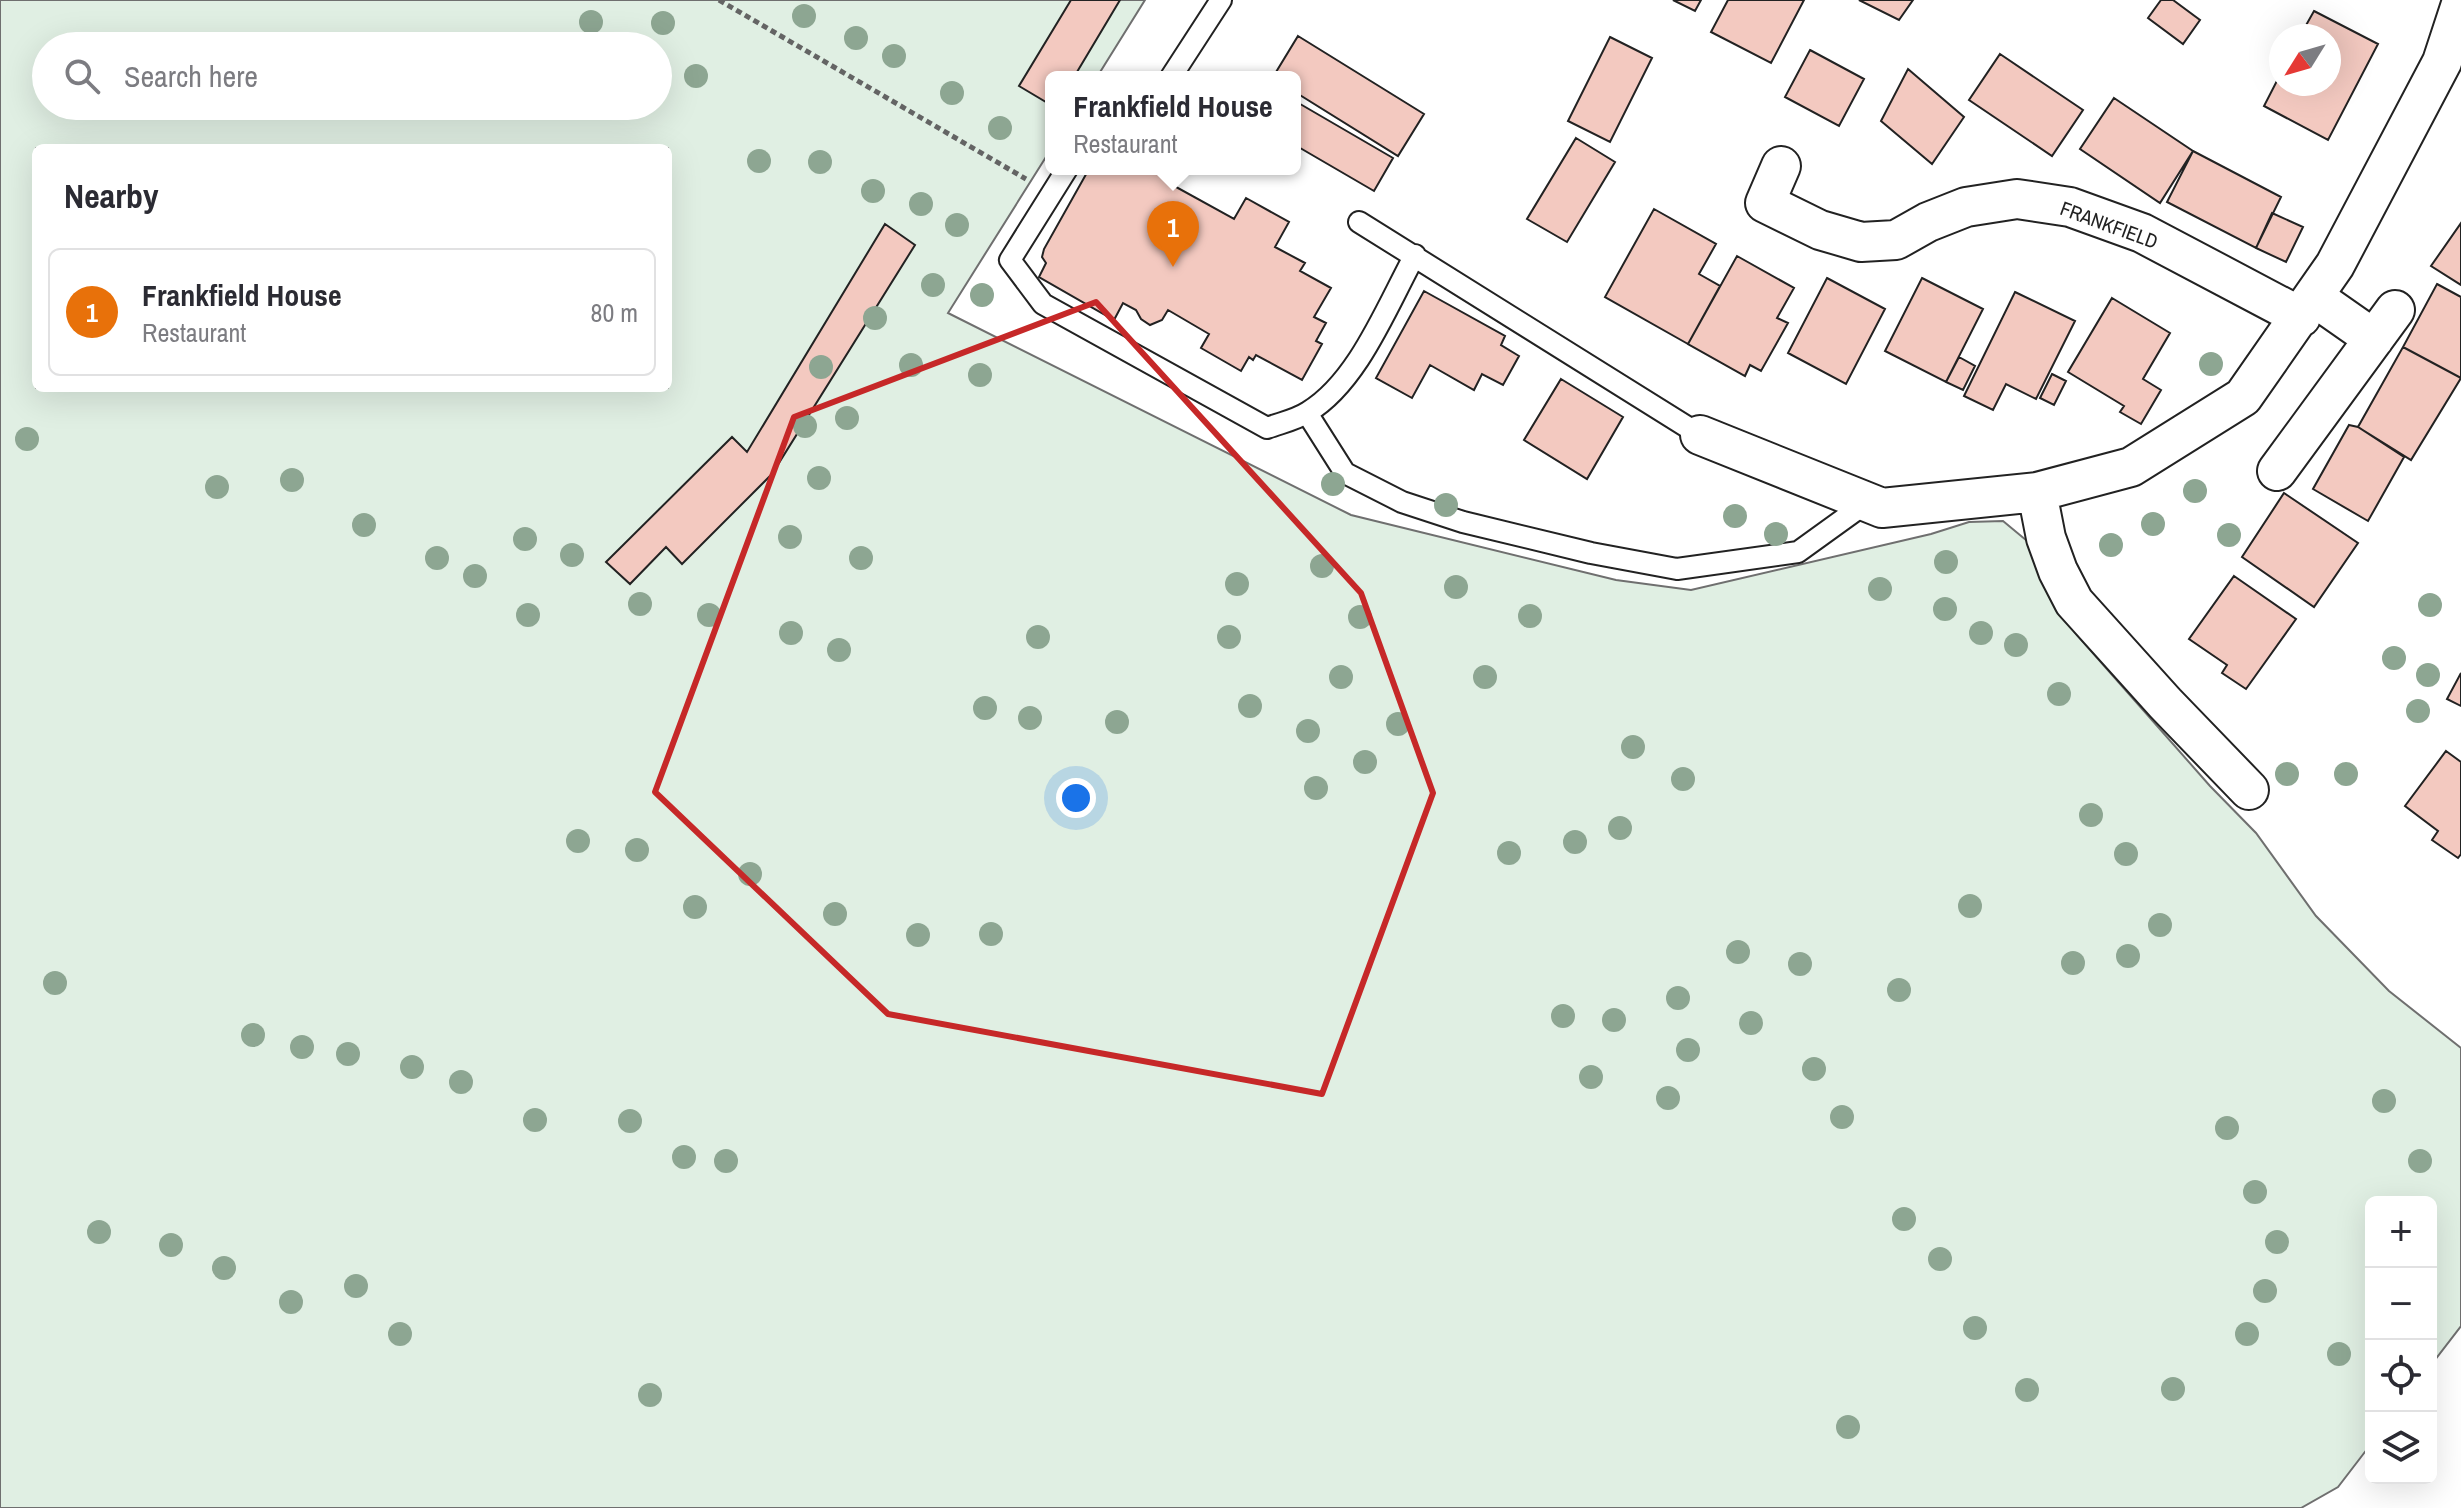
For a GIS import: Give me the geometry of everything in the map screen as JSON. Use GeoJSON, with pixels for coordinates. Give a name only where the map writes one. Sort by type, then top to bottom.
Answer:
{"type":"FeatureCollection","features":[{"type":"Feature","properties":{"kind":"street"},"geometry":{"type":"LineString","coordinates":[[1700,435],[1882,508],[2037,492],[2131,467],[2243,397],[2335,265],[2442,62],[2461,4]]}},
{"type":"Feature","properties":{"kind":"street","name":"FRANKFIELD"},"geometry":{"type":"LineString","coordinates":[[1781,166],[1765,203],[1820,230],[1861,242],[1896,240],[1928,222],[1966,207],[2017,199],[2070,207],[2142,233],[2307,307],[2385,325],[2277,471]]}},
{"type":"Feature","properties":{"kind":"street"},"geometry":{"type":"LineString","coordinates":[[2037,492],[2046,538],[2074,602],[2249,790]]}},
{"type":"Feature","properties":{"kind":"lane"},"geometry":{"type":"LineString","coordinates":[[1175,71],[1221,0]]}},
{"type":"Feature","properties":{"kind":"lane"},"geometry":{"type":"LineString","coordinates":[[1063,175],[1010,260],[1043,304],[1267,428],[1307,413],[1334,393],[1361,356],[1415,255]]}},
{"type":"Feature","properties":{"kind":"lane"},"geometry":{"type":"LineString","coordinates":[[1359,222],[1700,435]]}},
{"type":"Feature","properties":{"kind":"lane"},"geometry":{"type":"LineString","coordinates":[[1307,413],[1345,473],[1402,502],[1463,522],[1576,550],[1677,569],[1798,552],[1866,503]]}},
{"type":"Feature","properties":{"kind":"path"},"geometry":{"type":"LineString","coordinates":[[719,0],[1051,194]]}},
{"type":"Feature","properties":{"kind":"highlighted area"},"geometry":{"type":"Polygon","coordinates":[[[1096,302],[1361,593],[1433,793],[1322,1094],[888,1014],[655,792],[794,417],[1096,302]]]}},
{"type":"Feature","properties":{"kind":"green space"},"geometry":{"type":"Polygon","coordinates":[[[0,0],[1145,0],[1101,71],[1045,71],[1045,159],[948,313],[1351,515],[1616,580],[1691,590],[1931,534],[1969,522],[2003,521],[2032,545],[2051,600],[2077,635],[2210,786],[2256,833],[2316,916],[2389,991],[2461,1048],[2461,1326],[2437,1357],[2437,1196],[2365,1196],[2365,1452],[2338,1487],[2301,1508],[0,1508],[0,0]]]}},
{"type":"Feature","properties":{"kind":"building"},"geometry":{"type":"Polygon","coordinates":[[[1071,0],[1120,0],[1078,71],[1045,71],[1045,101],[1019,86],[1071,0]]]}},
{"type":"Feature","properties":{"kind":"building"},"geometry":{"type":"Polygon","coordinates":[[[1673,0],[1701,0],[1695,11],[1673,0]]]}},
{"type":"Feature","properties":{"kind":"building"},"geometry":{"type":"Polygon","coordinates":[[[1728,0],[1804,0],[1771,63],[1711,32],[1728,0]]]}},
{"type":"Feature","properties":{"kind":"building"},"geometry":{"type":"Polygon","coordinates":[[[1859,0],[1913,0],[1899,20],[1859,0]]]}},
{"type":"Feature","properties":{"kind":"building"},"geometry":{"type":"Polygon","coordinates":[[[2161,0],[2173,0],[2200,20],[2183,44],[2148,18],[2161,0]]]}},
{"type":"Feature","properties":{"kind":"building"},"geometry":{"type":"Polygon","coordinates":[[[2314,11],[2339,24],[2307,24],[2314,11]]]}},
{"type":"Feature","properties":{"kind":"building"},"geometry":{"type":"Polygon","coordinates":[[[2341,25],[2378,44],[2328,140],[2264,106],[2269,96],[2341,96],[2341,25]]]}},
{"type":"Feature","properties":{"kind":"building"},"geometry":{"type":"Polygon","coordinates":[[[1298,36],[1424,114],[1398,156],[1301,96],[1301,71],[1277,71],[1298,36]]]}},
{"type":"Feature","properties":{"kind":"building"},"geometry":{"type":"Polygon","coordinates":[[[1610,37],[1652,58],[1610,142],[1568,121],[1610,37]]]}},
{"type":"Feature","properties":{"kind":"building"},"geometry":{"type":"Polygon","coordinates":[[[1810,50],[1864,79],[1839,126],[1785,97],[1810,50]]]}},
{"type":"Feature","properties":{"kind":"building"},"geometry":{"type":"Polygon","coordinates":[[[2000,54],[2083,110],[2052,156],[1969,100],[2000,54]]]}},
{"type":"Feature","properties":{"kind":"building"},"geometry":{"type":"Polygon","coordinates":[[[1908,69],[1964,117],[1932,164],[1881,121],[1908,69]]]}},
{"type":"Feature","properties":{"kind":"building"},"geometry":{"type":"Polygon","coordinates":[[[2114,98],[2193,151],[2160,203],[2080,149],[2114,98]]]}},
{"type":"Feature","properties":{"kind":"building"},"geometry":{"type":"Polygon","coordinates":[[[1301,104],[1393,158],[1374,191],[1301,148],[1301,104]]]}},
{"type":"Feature","properties":{"kind":"building"},"geometry":{"type":"Polygon","coordinates":[[[1576,138],[1615,162],[1567,242],[1527,219],[1576,138]]]}},
{"type":"Feature","properties":{"kind":"building"},"geometry":{"type":"Polygon","coordinates":[[[2193,151],[2281,197],[2256,248],[2167,202],[2193,151]]]}},
{"type":"Feature","properties":{"kind":"building"},"geometry":{"type":"Polygon","coordinates":[[[1086,175],[1165,175],[1167,182],[1234,219],[1246,198],[1289,222],[1275,247],[1305,263],[1300,271],[1331,288],[1314,317],[1326,323],[1316,341],[1322,344],[1302,380],[1256,355],[1253,360],[1249,357],[1241,371],[1201,348],[1209,334],[1168,310],[1162,320],[1150,325],[1141,319],[1136,310],[1123,303],[1114,320],[1039,277],[1046,263],[1042,257],[1086,175]]]}},
{"type":"Feature","properties":{"kind":"building"},"geometry":{"type":"Polygon","coordinates":[[[1654,209],[1716,244],[1699,274],[1720,286],[1688,344],[1605,297],[1654,209]]]}},
{"type":"Feature","properties":{"kind":"building"},"geometry":{"type":"Polygon","coordinates":[[[2272,213],[2303,227],[2286,262],[2256,248],[2272,213]]]}},
{"type":"Feature","properties":{"kind":"building"},"geometry":{"type":"Polygon","coordinates":[[[2461,223],[2461,285],[2431,266],[2461,223]]]}},
{"type":"Feature","properties":{"kind":"building"},"geometry":{"type":"Polygon","coordinates":[[[885,224],[915,245],[772,474],[682,564],[666,547],[630,584],[606,562],[732,437],[747,452],[885,224]]]}},
{"type":"Feature","properties":{"kind":"building"},"geometry":{"type":"Polygon","coordinates":[[[1737,256],[1794,288],[1777,318],[1788,323],[1761,371],[1750,365],[1745,376],[1688,344],[1737,256]]]}},
{"type":"Feature","properties":{"kind":"building"},"geometry":{"type":"Polygon","coordinates":[[[1827,278],[1885,309],[1846,384],[1788,353],[1827,278]]]}},
{"type":"Feature","properties":{"kind":"building"},"geometry":{"type":"Polygon","coordinates":[[[1922,278],[1983,309],[1946,382],[1885,351],[1922,278]]]}},
{"type":"Feature","properties":{"kind":"building"},"geometry":{"type":"Polygon","coordinates":[[[2437,284],[2461,297],[2461,378],[2403,347],[2437,284]]]}},
{"type":"Feature","properties":{"kind":"building"},"geometry":{"type":"Polygon","coordinates":[[[1424,291],[1505,336],[1501,345],[1519,356],[1503,385],[1482,374],[1474,390],[1430,365],[1412,398],[1376,378],[1424,291]]]}},
{"type":"Feature","properties":{"kind":"building"},"geometry":{"type":"Polygon","coordinates":[[[2015,292],[2075,321],[2036,399],[2006,384],[1993,410],[1964,396],[2015,292]]]}},
{"type":"Feature","properties":{"kind":"building"},"geometry":{"type":"Polygon","coordinates":[[[2112,298],[2170,333],[2143,379],[2161,390],[2141,424],[2120,412],[2124,406],[2068,372],[2112,298]]]}},
{"type":"Feature","properties":{"kind":"building"},"geometry":{"type":"Polygon","coordinates":[[[2403,347],[2461,378],[2411,460],[2358,427],[2403,347]]]}},
{"type":"Feature","properties":{"kind":"building"},"geometry":{"type":"Polygon","coordinates":[[[1959,357],[1975,366],[1963,390],[1946,382],[1959,357]]]}},
{"type":"Feature","properties":{"kind":"building"},"geometry":{"type":"Polygon","coordinates":[[[2052,374],[2066,381],[2054,405],[2040,398],[2052,374]]]}},
{"type":"Feature","properties":{"kind":"building"},"geometry":{"type":"Polygon","coordinates":[[[1561,379],[1623,417],[1587,479],[1524,440],[1561,379]]]}},
{"type":"Feature","properties":{"kind":"building"},"geometry":{"type":"Polygon","coordinates":[[[2349,425],[2358,427],[2404,457],[2368,521],[2313,489],[2349,425]]]}},
{"type":"Feature","properties":{"kind":"building"},"geometry":{"type":"Polygon","coordinates":[[[2284,493],[2358,543],[2314,607],[2242,557],[2284,493]]]}},
{"type":"Feature","properties":{"kind":"building"},"geometry":{"type":"Polygon","coordinates":[[[2234,576],[2296,619],[2246,689],[2222,673],[2227,665],[2189,639],[2234,576]]]}},
{"type":"Feature","properties":{"kind":"building"},"geometry":{"type":"Polygon","coordinates":[[[2461,673],[2461,706],[2447,699],[2461,673]]]}},
{"type":"Feature","properties":{"kind":"building"},"geometry":{"type":"Polygon","coordinates":[[[2446,751],[2461,762],[2461,854],[2458,858],[2432,840],[2438,831],[2405,806],[2446,751]]]}},
{"type":"Feature","properties":{"kind":"place","name":"Frankfield House"},"geometry":{"type":"Point","coordinates":[1173,267]}}]}
